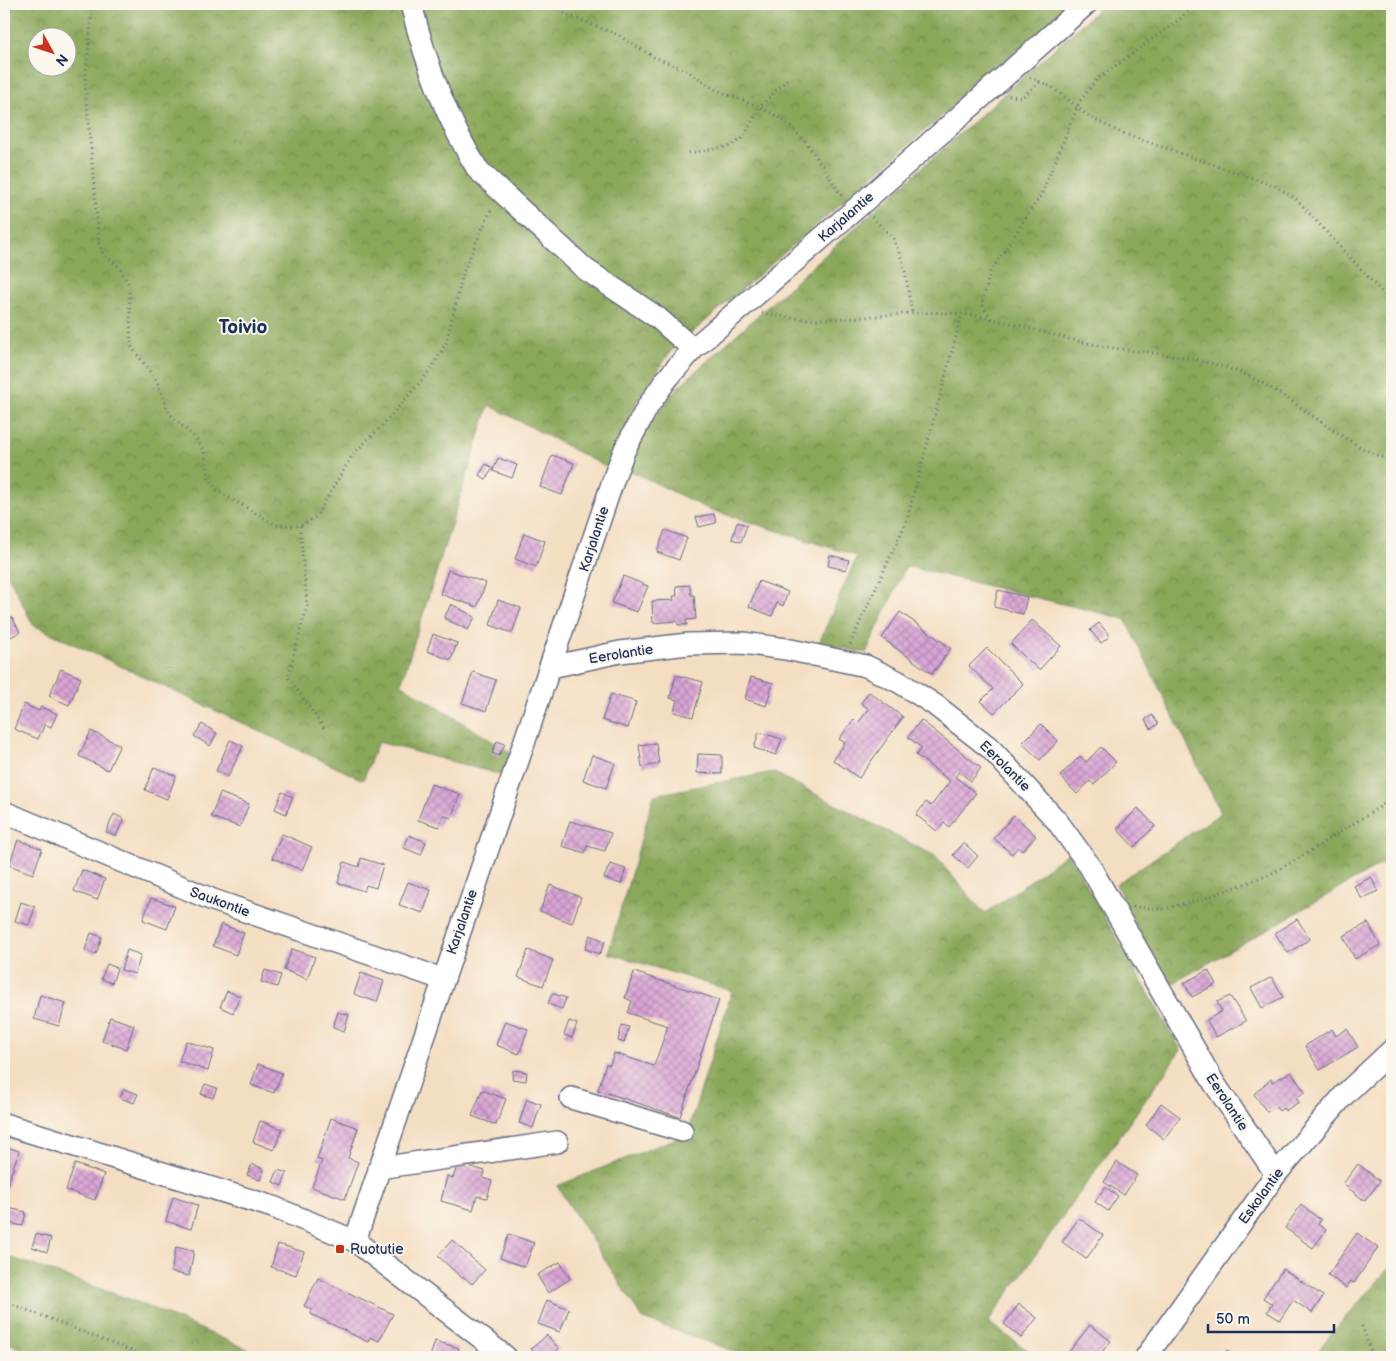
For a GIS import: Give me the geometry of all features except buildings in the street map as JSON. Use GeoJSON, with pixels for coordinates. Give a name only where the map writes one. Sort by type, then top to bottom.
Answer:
{"type":"FeatureCollection","features":[{"type":"Feature","properties":{"kind":"street"},"geometry":{"type":"LineString","coordinates":[[411,4],[423,51],[466,151],[478,170],[584,270],[658,318],[693,349]]}},
{"type":"Feature","properties":{"kind":"street","name":"Karjalantie"},"geometry":{"type":"LineString","coordinates":[[355,1241],[442,979],[625,449],[648,406],[666,380],[693,349],[740,310],[1086,4]]}},
{"type":"Feature","properties":{"kind":"street","name":"Eerolantie"},"geometry":{"type":"LineString","coordinates":[[551,667],[620,652],[688,644],[743,643],[786,649],[866,666],[899,682],[935,705],[990,748],[1057,821],[1089,865],[1214,1083],[1276,1174]]}},
{"type":"Feature","properties":{"kind":"street","name":"Saukontie"},"geometry":{"type":"LineString","coordinates":[[4,812],[212,900],[442,979]]}},
{"type":"Feature","properties":{"kind":"street","name":"Eskolantie"},"geometry":{"type":"LineString","coordinates":[[1155,1354],[1276,1174],[1345,1094],[1392,1050]]}},
{"type":"Feature","properties":{"kind":"street"},"geometry":{"type":"LineString","coordinates":[[572,1098],[682,1131]]}},
{"type":"Feature","properties":{"kind":"street"},"geometry":{"type":"LineString","coordinates":[[4,1124],[273,1207],[355,1241],[506,1357]]}},
{"type":"Feature","properties":{"kind":"street"},"geometry":{"type":"LineString","coordinates":[[379,1168],[557,1142]]}},
{"type":"Feature","properties":{"kind":"path"},"geometry":{"type":"LineString","coordinates":[[90,4],[92,13],[85,82],[99,242],[103,254],[118,266],[128,284],[131,346],[157,381],[169,413],[196,439],[204,452],[209,478],[216,490],[276,524],[300,526],[316,517],[353,454],[382,426],[431,369],[446,343],[464,270],[500,190]]}},
{"type":"Feature","properties":{"kind":"path"},"geometry":{"type":"LineString","coordinates":[[546,4],[560,12],[618,35],[654,57],[686,70],[716,90],[760,107],[782,119],[807,143],[856,208],[893,238],[904,265],[912,313]]}},
{"type":"Feature","properties":{"kind":"path"},"geometry":{"type":"LineString","coordinates":[[992,320],[982,304],[990,272],[1040,195],[1077,107],[1096,80],[1180,19],[1194,4]]}},
{"type":"Feature","properties":{"kind":"path"},"geometry":{"type":"LineString","coordinates":[[1012,69],[1052,87],[1091,118],[1122,133],[1275,186],[1296,199],[1392,303]]}},
{"type":"Feature","properties":{"kind":"path"},"geometry":{"type":"LineString","coordinates":[[689,153],[731,146],[744,137],[760,107],[788,78]]}},
{"type":"Feature","properties":{"kind":"path"},"geometry":{"type":"LineString","coordinates":[[1387,299],[1392,294]]}},
{"type":"Feature","properties":{"kind":"path"},"geometry":{"type":"LineString","coordinates":[[740,310],[823,320],[912,313],[962,314],[1092,344],[1201,360],[1258,379],[1288,396],[1343,436],[1380,457],[1392,461]]}},
{"type":"Feature","properties":{"kind":"path"},"geometry":{"type":"LineString","coordinates":[[842,661],[906,523],[962,314]]}},
{"type":"Feature","properties":{"kind":"path"},"geometry":{"type":"LineString","coordinates":[[300,526],[307,606],[288,677],[326,731]]}},
{"type":"Feature","properties":{"kind":"path"},"geometry":{"type":"LineString","coordinates":[[1112,905],[1164,908],[1203,900],[1268,874],[1296,860],[1392,798]]}},
{"type":"Feature","properties":{"kind":"path"},"geometry":{"type":"LineString","coordinates":[[4,1301],[147,1357]]}},
{"type":"Feature","properties":{"kind":"path"},"geometry":{"type":"LineString","coordinates":[[1362,1326],[1373,1357]]}},
{"type":"Feature","properties":{"kind":"green space"},"geometry":{"type":"Polygon","coordinates":[[[4,4],[1071,4],[671,351],[637,401],[608,468],[489,405],[401,684],[511,753],[502,775],[378,742],[363,780],[33,625],[4,567],[4,4]]]}},
{"type":"Feature","properties":{"kind":"green space"},"geometry":{"type":"Polygon","coordinates":[[[1104,4],[1392,4],[1392,858],[1165,988],[1116,884],[1221,813],[1125,619],[906,566],[866,653],[819,643],[857,556],[708,509],[625,468],[641,436],[677,388],[1104,4]]]}},
{"type":"Feature","properties":{"kind":"green space"},"geometry":{"type":"Polygon","coordinates":[[[773,772],[935,856],[985,914],[1068,853],[1181,1050],[988,1322],[1037,1357],[751,1357],[643,1319],[557,1186],[687,1134],[732,991],[608,953],[654,795],[773,772]]]}},
{"type":"Feature","properties":{"kind":"green space"},"geometry":{"type":"Polygon","coordinates":[[[4,1255],[135,1301],[266,1357],[39,1357],[4,1341],[4,1255]]]}},
{"type":"Feature","properties":{"kind":"green space"},"geometry":{"type":"Polygon","coordinates":[[[1390,1267],[1392,1268],[1392,1357],[1314,1357],[1330,1335],[1390,1267]]]}},
{"type":"Feature","properties":{"kind":"place","name":"Ruotutie"},"geometry":{"type":"Point","coordinates":[340,1249]}},
{"type":"Feature","properties":{"kind":"district","name":"Toivio"},"geometry":{"type":"Point","coordinates":[243,327]}}]}
